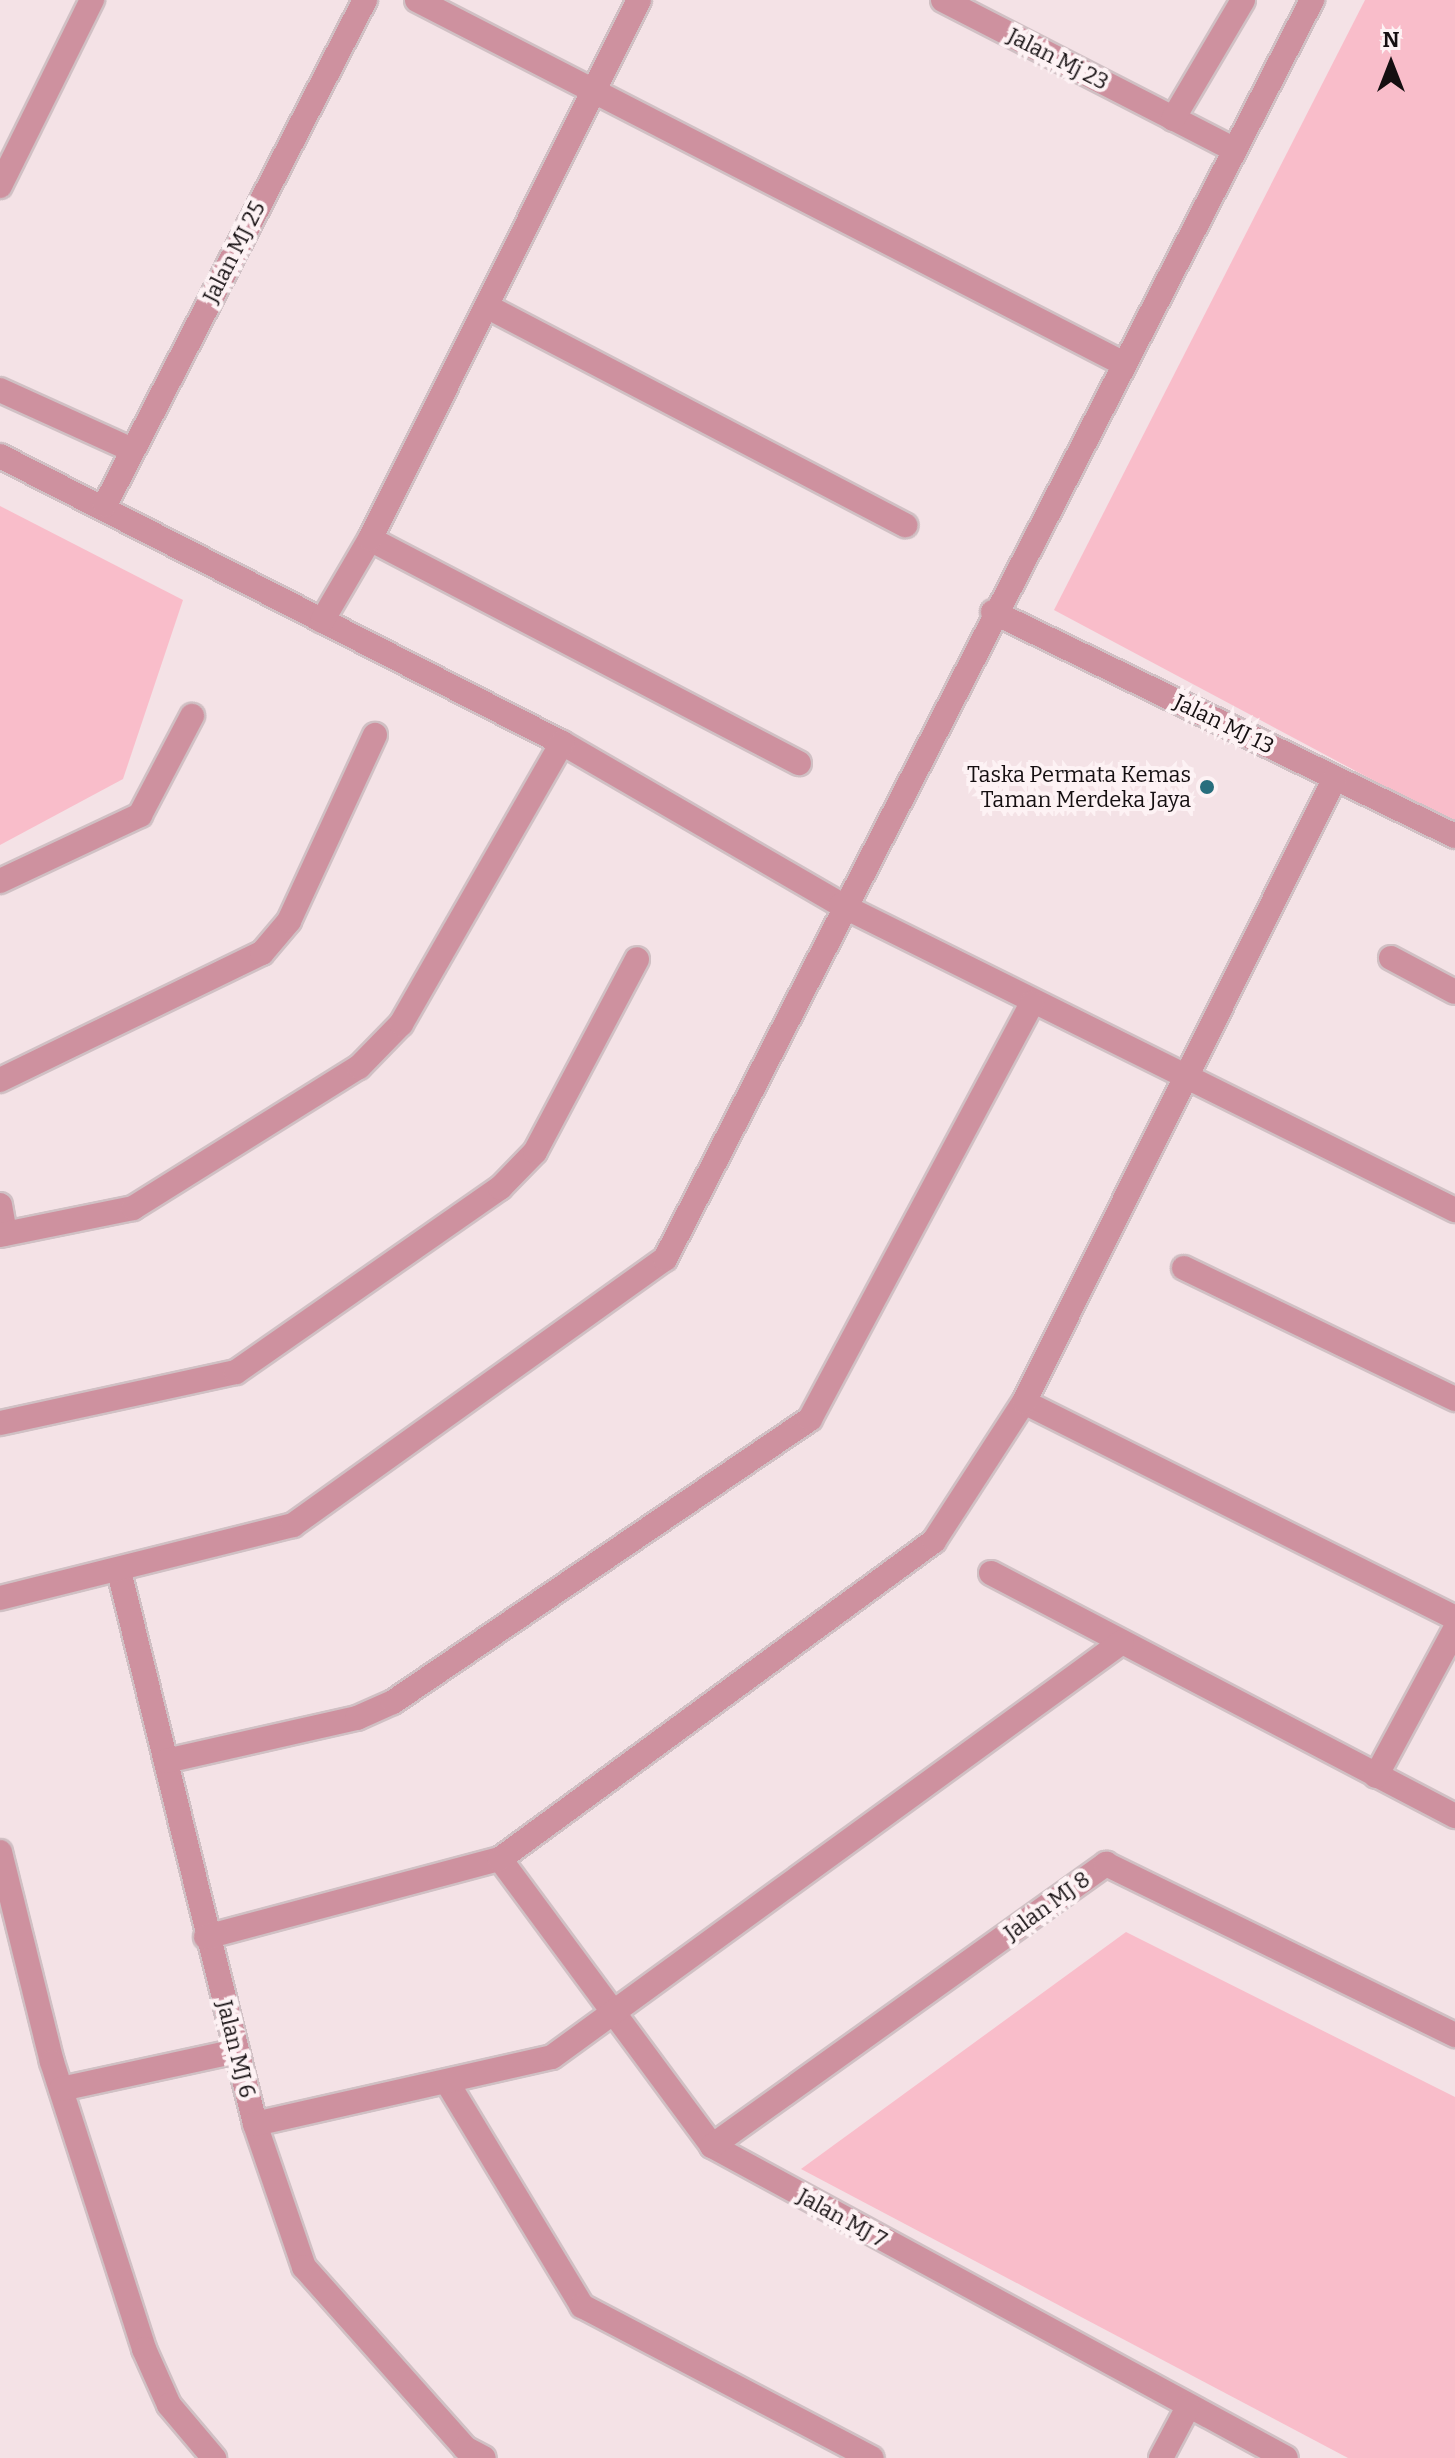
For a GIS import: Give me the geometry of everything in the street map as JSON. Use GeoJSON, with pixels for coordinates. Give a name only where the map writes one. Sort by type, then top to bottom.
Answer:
{"type":"FeatureCollection","features":[{"type":"Feature","properties":{"kind":"street"},"geometry":{"type":"LineString","coordinates":[[4,170],[92,0]]}},
{"type":"Feature","properties":{"kind":"street","name":"Jalan MJ 25"},"geometry":{"type":"LineString","coordinates":[[105,505],[365,0]]}},
{"type":"Feature","properties":{"kind":"street"},"geometry":{"type":"LineString","coordinates":[[417,0],[591,93],[1122,363]]}},
{"type":"Feature","properties":{"kind":"street"},"geometry":{"type":"LineString","coordinates":[[322,621],[370,539],[639,0]]}},
{"type":"Feature","properties":{"kind":"street","name":"Jalan Mj 23"},"geometry":{"type":"LineString","coordinates":[[943,0],[1233,149]]}},
{"type":"Feature","properties":{"kind":"street"},"geometry":{"type":"LineString","coordinates":[[1173,119],[1243,0]]}},
{"type":"Feature","properties":{"kind":"street"},"geometry":{"type":"LineString","coordinates":[[0,1598],[119,1571],[293,1525],[665,1259],[841,905],[1312,0]]}},
{"type":"Feature","properties":{"kind":"street"},"geometry":{"type":"LineString","coordinates":[[488,307],[905,525]]}},
{"type":"Feature","properties":{"kind":"street"},"geometry":{"type":"LineString","coordinates":[[0,390],[132,450]]}},
{"type":"Feature","properties":{"kind":"street"},"geometry":{"type":"LineString","coordinates":[[0,456],[105,505],[322,621],[562,743],[841,905],[1032,1004],[1180,1079],[1455,1210]]}},
{"type":"Feature","properties":{"kind":"street"},"geometry":{"type":"LineString","coordinates":[[370,539],[799,763]]}},
{"type":"Feature","properties":{"kind":"street","name":"Jalan MJ 13"},"geometry":{"type":"LineString","coordinates":[[993,612],[1455,836]]}},
{"type":"Feature","properties":{"kind":"street"},"geometry":{"type":"LineString","coordinates":[[0,881],[140,815],[192,716]]}},
{"type":"Feature","properties":{"kind":"street"},"geometry":{"type":"LineString","coordinates":[[0,1080],[262,953],[289,921],[375,735]]}},
{"type":"Feature","properties":{"kind":"street"},"geometry":{"type":"LineString","coordinates":[[0,1205],[3,1235],[133,1208],[359,1067],[401,1024],[562,743]]}},
{"type":"Feature","properties":{"kind":"street"},"geometry":{"type":"LineString","coordinates":[[206,1937],[500,1859],[934,1541],[1024,1402],[1180,1079],[1335,778]]}},
{"type":"Feature","properties":{"kind":"street"},"geometry":{"type":"LineString","coordinates":[[1391,958],[1455,992]]}},
{"type":"Feature","properties":{"kind":"street"},"geometry":{"type":"LineString","coordinates":[[0,1423],[236,1372],[500,1188],[535,1152],[637,959]]}},
{"type":"Feature","properties":{"kind":"street"},"geometry":{"type":"LineString","coordinates":[[166,1761],[357,1718],[393,1702],[810,1419],[1032,1004]]}},
{"type":"Feature","properties":{"kind":"street"},"geometry":{"type":"LineString","coordinates":[[1184,1268],[1455,1399]]}},
{"type":"Feature","properties":{"kind":"street"},"geometry":{"type":"LineString","coordinates":[[1024,1402],[1455,1618]]}},
{"type":"Feature","properties":{"kind":"street","name":"Jalan MJ 6"},"geometry":{"type":"LineString","coordinates":[[119,1571],[206,1937],[255,2124],[304,2267],[465,2448],[484,2458]]}},
{"type":"Feature","properties":{"kind":"street"},"geometry":{"type":"LineString","coordinates":[[991,1573],[1455,1816]]}},
{"type":"Feature","properties":{"kind":"street"},"geometry":{"type":"LineString","coordinates":[[1376,1776],[1455,1629]]}},
{"type":"Feature","properties":{"kind":"street"},"geometry":{"type":"LineString","coordinates":[[255,2124],[552,2057],[1122,1642]]}},
{"type":"Feature","properties":{"kind":"street"},"geometry":{"type":"LineString","coordinates":[[0,1852],[61,2089],[157,2387],[214,2458]]}},
{"type":"Feature","properties":{"kind":"street","name":"Jalan MJ 7"},"geometry":{"type":"LineString","coordinates":[[500,1859],[712,2146],[1286,2458]]}},
{"type":"Feature","properties":{"kind":"street","name":"Jalan MJ 8"},"geometry":{"type":"LineString","coordinates":[[712,2146],[1106,1864],[1455,2035]]}},
{"type":"Feature","properties":{"kind":"street"},"geometry":{"type":"LineString","coordinates":[[61,2089],[237,2051]]}},
{"type":"Feature","properties":{"kind":"street"},"geometry":{"type":"LineString","coordinates":[[447,2082],[582,2306],[872,2458]]}},
{"type":"Feature","properties":{"kind":"street"},"geometry":{"type":"LineString","coordinates":[[1161,2458],[1188,2407]]}},
{"type":"Feature","properties":{"kind":"shaded area"},"geometry":{"type":"Polygon","coordinates":[[[1365,0],[1455,0],[1455,824],[1054,610],[1365,0]]]}},
{"type":"Feature","properties":{"kind":"shaded area"},"geometry":{"type":"Polygon","coordinates":[[[0,506],[183,600],[123,779],[0,845],[0,506]]]}},
{"type":"Feature","properties":{"kind":"shaded area"},"geometry":{"type":"Polygon","coordinates":[[[1126,1932],[1455,2097],[1455,2458],[1348,2458],[801,2169],[1126,1932]]]}},
{"type":"Feature","properties":{"kind":"place","name":"Taska Permata Kemas Taman Merdeka Jaya"},"geometry":{"type":"Point","coordinates":[1207,787]}}]}
